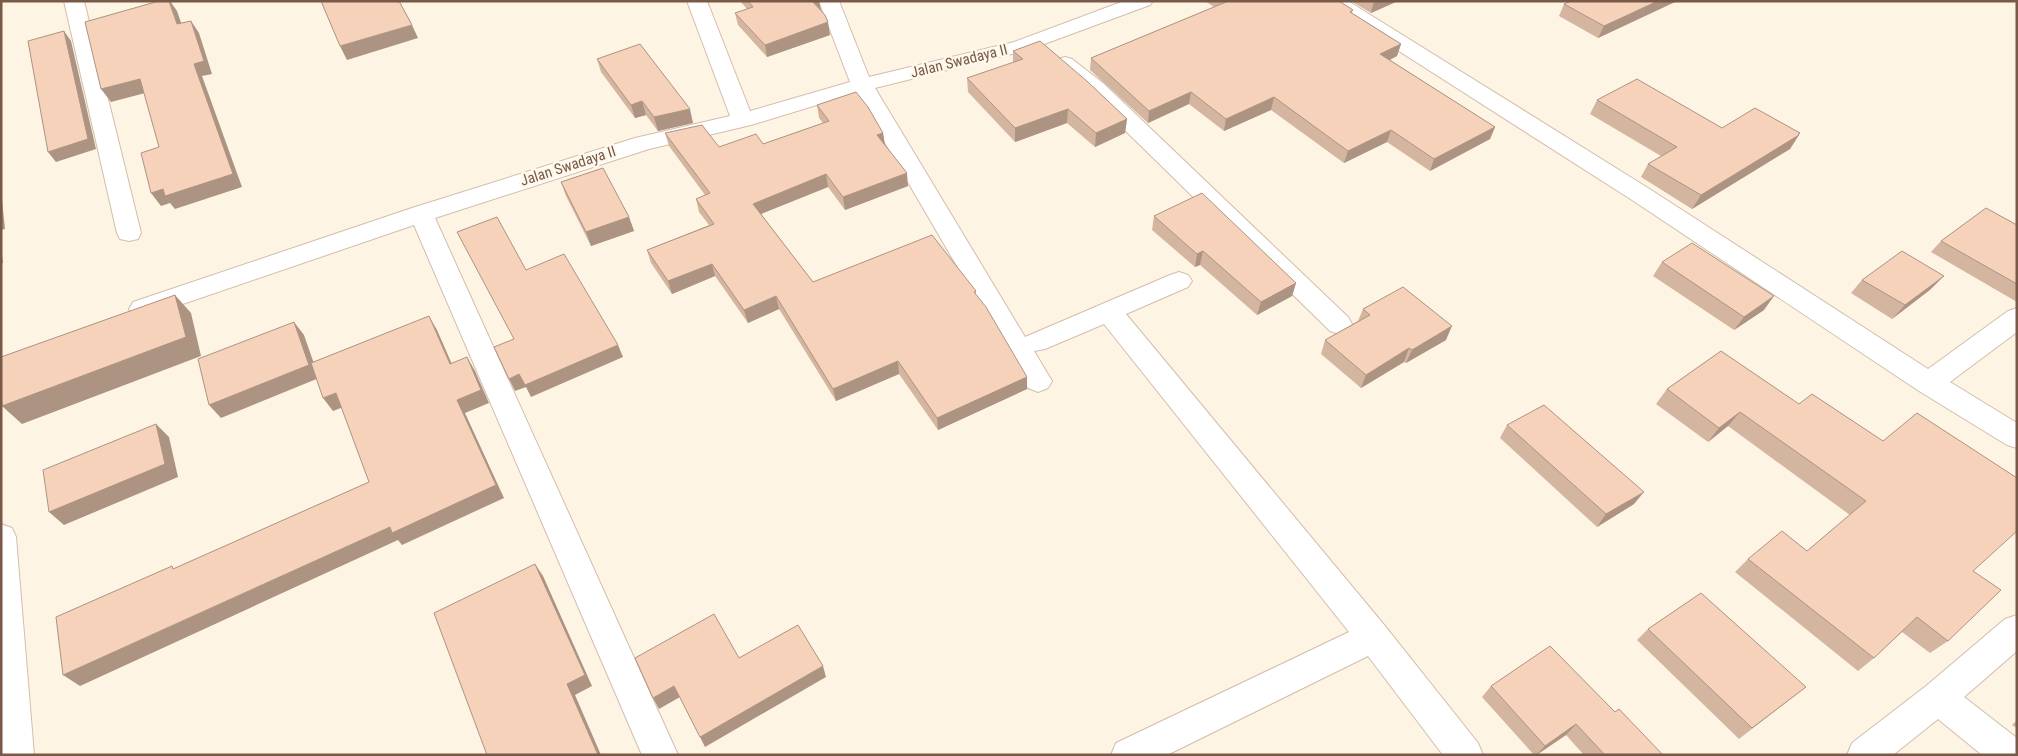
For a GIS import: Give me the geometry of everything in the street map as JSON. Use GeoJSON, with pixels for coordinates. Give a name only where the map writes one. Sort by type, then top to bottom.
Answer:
{"type":"FeatureCollection","features":[{"type":"Feature","properties":{"kind":"street"},"geometry":{"type":"LineString","coordinates":[[74,1],[129,234]]}},
{"type":"Feature","properties":{"kind":"street"},"geometry":{"type":"LineString","coordinates":[[697,1],[749,118]]}},
{"type":"Feature","properties":{"kind":"street"},"geometry":{"type":"LineString","coordinates":[[829,1],[862,85],[1038,381]]}},
{"type":"Feature","properties":{"kind":"street","name":"Jalan Swadaya II"},"geometry":{"type":"LineString","coordinates":[[122,316],[421,214],[643,143],[749,118],[862,85],[1021,46],[1038,40],[1105,7],[1143,1]]}},
{"type":"Feature","properties":{"kind":"street"},"geometry":{"type":"LineString","coordinates":[[1334,1],[1640,194],[1929,383],[2017,437]]}},
{"type":"Feature","properties":{"kind":"street"},"geometry":{"type":"LineString","coordinates":[[1038,40],[1096,89],[1339,324]]}},
{"type":"Feature","properties":{"kind":"street"},"geometry":{"type":"LineString","coordinates":[[421,214],[660,755]]}},
{"type":"Feature","properties":{"kind":"street"},"geometry":{"type":"LineString","coordinates":[[1036,342],[1179,281]]}},
{"type":"Feature","properties":{"kind":"street"},"geometry":{"type":"LineString","coordinates":[[1109,311],[1374,637],[1465,755]]}},
{"type":"Feature","properties":{"kind":"street"},"geometry":{"type":"LineString","coordinates":[[1929,383],[2017,318]]}},
{"type":"Feature","properties":{"kind":"street"},"geometry":{"type":"LineString","coordinates":[[1,537],[16,755]]}},
{"type":"Feature","properties":{"kind":"street"},"geometry":{"type":"LineString","coordinates":[[1865,755],[1938,698],[2017,630]]}},
{"type":"Feature","properties":{"kind":"street"},"geometry":{"type":"LineString","coordinates":[[1129,755],[1374,637]]}},
{"type":"Feature","properties":{"kind":"street"},"geometry":{"type":"LineString","coordinates":[[1938,698],[2010,755]]}},
{"type":"Feature","properties":{"kind":"building"},"geometry":{"type":"Polygon","coordinates":[[[159,1],[169,1],[177,24],[191,21],[204,61],[194,64],[233,174],[165,196],[163,189],[151,193],[141,153],[159,147],[140,79],[101,89],[85,22],[159,1]]]}},
{"type":"Feature","properties":{"kind":"building"},"geometry":{"type":"Polygon","coordinates":[[[321,1],[399,1],[412,25],[340,46],[321,1]]]}},
{"type":"Feature","properties":{"kind":"building"},"geometry":{"type":"Polygon","coordinates":[[[748,1],[812,1],[825,15],[828,22],[765,45],[735,13],[753,7],[748,1]]]}},
{"type":"Feature","properties":{"kind":"building"},"geometry":{"type":"Polygon","coordinates":[[[1224,1],[1339,1],[1353,10],[1350,12],[1401,44],[1380,54],[1495,127],[1434,159],[1391,130],[1348,151],[1274,97],[1226,119],[1191,92],[1149,111],[1091,58],[1226,2],[1224,1]]]}},
{"type":"Feature","properties":{"kind":"building"},"geometry":{"type":"Polygon","coordinates":[[[1571,1],[1658,1],[1604,26],[1564,4],[1571,1]]]}},
{"type":"Feature","properties":{"kind":"building"},"geometry":{"type":"Polygon","coordinates":[[[64,31],[88,139],[48,152],[28,41],[64,31]]]}},
{"type":"Feature","properties":{"kind":"building"},"geometry":{"type":"Polygon","coordinates":[[[1040,41],[1088,82],[1127,119],[1096,133],[1068,109],[1015,128],[967,78],[1023,59],[1013,51],[1040,41]]]}},
{"type":"Feature","properties":{"kind":"building"},"geometry":{"type":"Polygon","coordinates":[[[640,44],[690,109],[654,117],[642,101],[631,105],[597,59],[640,44]]]}},
{"type":"Feature","properties":{"kind":"building"},"geometry":{"type":"Polygon","coordinates":[[[1637,79],[1722,128],[1755,108],[1800,133],[1701,195],[1648,164],[1677,147],[1597,100],[1637,79]]]}},
{"type":"Feature","properties":{"kind":"building"},"geometry":{"type":"Polygon","coordinates":[[[856,92],[868,107],[883,133],[877,135],[907,173],[843,197],[826,174],[753,204],[813,282],[932,235],[976,291],[974,292],[986,307],[1027,377],[937,418],[898,361],[833,389],[776,296],[744,310],[712,264],[668,281],[647,250],[714,224],[696,199],[710,193],[665,133],[702,125],[719,147],[756,134],[763,144],[829,121],[817,105],[856,92]]]}},
{"type":"Feature","properties":{"kind":"building"},"geometry":{"type":"Polygon","coordinates":[[[603,168],[629,217],[586,232],[561,182],[603,168]]]}},
{"type":"Feature","properties":{"kind":"building"},"geometry":{"type":"Polygon","coordinates":[[[1202,193],[1296,283],[1261,302],[1203,251],[1197,254],[1154,216],[1202,193]]]}},
{"type":"Feature","properties":{"kind":"building"},"geometry":{"type":"Polygon","coordinates":[[[1986,208],[2017,225],[2017,284],[1941,241],[1986,208]]]}},
{"type":"Feature","properties":{"kind":"building"},"geometry":{"type":"Polygon","coordinates":[[[497,217],[526,270],[564,254],[618,345],[525,385],[519,374],[509,379],[494,347],[514,339],[457,232],[497,217]]]}},
{"type":"Feature","properties":{"kind":"building"},"geometry":{"type":"Polygon","coordinates":[[[1692,243],[1774,296],[1744,317],[1662,262],[1692,243]]]}},
{"type":"Feature","properties":{"kind":"building"},"geometry":{"type":"Polygon","coordinates":[[[1902,251],[1944,276],[1905,305],[1862,280],[1902,251]]]}},
{"type":"Feature","properties":{"kind":"building"},"geometry":{"type":"Polygon","coordinates":[[[1403,287],[1452,326],[1412,350],[1409,348],[1366,375],[1325,340],[1370,315],[1363,309],[1403,287]]]}},
{"type":"Feature","properties":{"kind":"building"},"geometry":{"type":"Polygon","coordinates":[[[175,295],[186,337],[2,406],[1,357],[175,295]]]}},
{"type":"Feature","properties":{"kind":"building"},"geometry":{"type":"Polygon","coordinates":[[[429,316],[450,364],[467,357],[481,390],[457,400],[496,485],[392,533],[390,527],[63,675],[56,617],[172,566],[173,569],[369,482],[336,393],[323,398],[311,363],[429,316]]]}},
{"type":"Feature","properties":{"kind":"building"},"geometry":{"type":"Polygon","coordinates":[[[294,322],[309,365],[209,405],[198,359],[294,322]]]}},
{"type":"Feature","properties":{"kind":"building"},"geometry":{"type":"Polygon","coordinates":[[[1721,351],[1799,404],[1812,394],[1883,441],[1917,413],[2017,478],[2017,531],[1973,571],[2001,590],[1948,641],[1917,617],[1874,658],[1748,559],[1782,531],[1807,551],[1866,501],[1740,412],[1719,428],[1667,389],[1721,351]]]}},
{"type":"Feature","properties":{"kind":"building"},"geometry":{"type":"Polygon","coordinates":[[[1544,405],[1644,492],[1606,514],[1507,425],[1544,405]]]}},
{"type":"Feature","properties":{"kind":"building"},"geometry":{"type":"Polygon","coordinates":[[[156,424],[165,464],[49,512],[43,470],[156,424]]]}},
{"type":"Feature","properties":{"kind":"building"},"geometry":{"type":"Polygon","coordinates":[[[535,564],[585,675],[567,684],[598,755],[487,755],[434,613],[535,564]]]}},
{"type":"Feature","properties":{"kind":"building"},"geometry":{"type":"Polygon","coordinates":[[[1701,593],[1806,687],[1752,728],[1648,629],[1701,593]]]}},
{"type":"Feature","properties":{"kind":"building"},"geometry":{"type":"Polygon","coordinates":[[[714,614],[739,658],[798,625],[823,666],[700,737],[674,686],[653,698],[635,658],[714,614]]]}},
{"type":"Feature","properties":{"kind":"building"},"geometry":{"type":"Polygon","coordinates":[[[1550,646],[1615,712],[1619,709],[1663,755],[1605,755],[1576,724],[1545,746],[1491,686],[1550,646]]]}}]}
